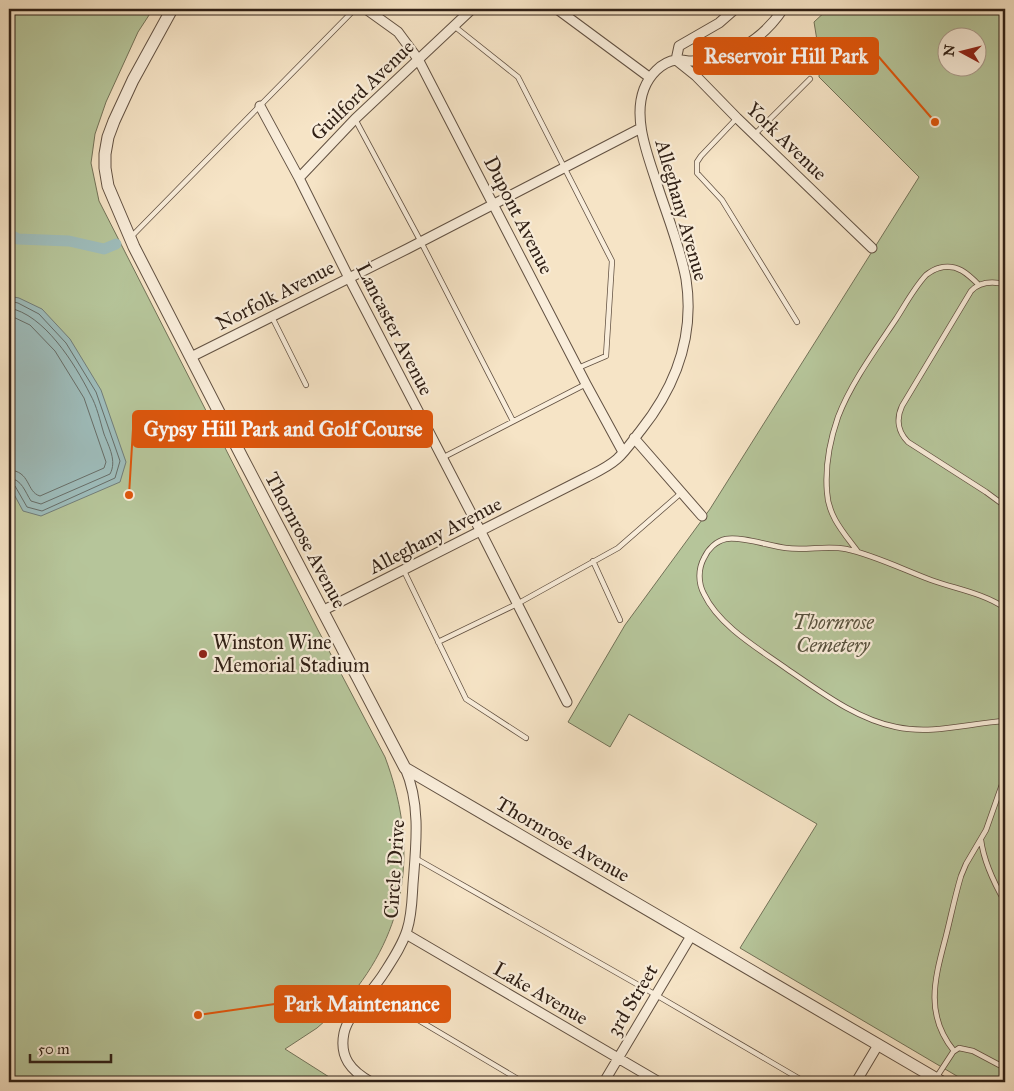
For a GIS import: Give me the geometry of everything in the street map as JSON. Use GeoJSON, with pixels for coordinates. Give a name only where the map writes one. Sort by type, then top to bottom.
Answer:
{"type":"FeatureCollection","features":[{"type":"Feature","properties":{"kind":"street","name":"Thornrose Avenue"},"geometry":{"type":"LineString","coordinates":[[172,9],[119,108],[106,144],[105,168],[108,186],[130,238],[405,768],[939,1080]]}},
{"type":"Feature","properties":{"kind":"street","name":"Dupont Avenue"},"geometry":{"type":"LineString","coordinates":[[366,9],[398,32],[418,59],[623,452]]}},
{"type":"Feature","properties":{"kind":"street","name":"Guilford Avenue"},"geometry":{"type":"LineString","coordinates":[[299,178],[355,119],[472,9]]}},
{"type":"Feature","properties":{"kind":"street"},"geometry":{"type":"LineString","coordinates":[[557,9],[649,77],[661,67],[676,60],[710,59],[743,47],[766,31],[783,9]]}},
{"type":"Feature","properties":{"kind":"street"},"geometry":{"type":"LineString","coordinates":[[676,60],[679,46],[719,23],[735,9]]}},
{"type":"Feature","properties":{"kind":"street","name":"York Avenue"},"geometry":{"type":"LineString","coordinates":[[676,60],[696,76],[872,248]]}},
{"type":"Feature","properties":{"kind":"street","name":"Alleghany Avenue"},"geometry":{"type":"LineString","coordinates":[[322,611],[481,532],[612,463],[656,411],[673,381],[682,352],[688,312],[686,277],[641,128],[641,99],[649,77]]}},
{"type":"Feature","properties":{"kind":"street","name":"Lancaster Avenue"},"geometry":{"type":"LineString","coordinates":[[260,106],[299,178],[567,702]]}},
{"type":"Feature","properties":{"kind":"street","name":"Norfolk Avenue"},"geometry":{"type":"LineString","coordinates":[[191,357],[421,242],[641,128]]}},
{"type":"Feature","properties":{"kind":"street"},"geometry":{"type":"LineString","coordinates":[[634,438],[702,516]]}},
{"type":"Feature","properties":{"kind":"street","name":"Circle Drive"},"geometry":{"type":"LineString","coordinates":[[371,1082],[358,1075],[352,1069],[346,1058],[343,1046],[348,1022],[371,992],[400,947],[406,934],[411,914],[416,807],[405,768]]}},
{"type":"Feature","properties":{"kind":"street","name":"Lake Avenue"},"geometry":{"type":"LineString","coordinates":[[406,934],[659,1082]]}},
{"type":"Feature","properties":{"kind":"street","name":"3rd Street"},"geometry":{"type":"LineString","coordinates":[[604,1082],[691,936]]}},
{"type":"Feature","properties":{"kind":"street"},"geometry":{"type":"LineString","coordinates":[[856,1082],[878,1045]]}},
{"type":"Feature","properties":{"kind":"lane"},"geometry":{"type":"LineString","coordinates":[[130,238],[355,9]]}},
{"type":"Feature","properties":{"kind":"lane"},"geometry":{"type":"LineString","coordinates":[[454,26],[518,77],[612,261],[606,356],[578,368]]}},
{"type":"Feature","properties":{"kind":"lane"},"geometry":{"type":"LineString","coordinates":[[755,134],[810,79]]}},
{"type":"Feature","properties":{"kind":"lane"},"geometry":{"type":"LineString","coordinates":[[737,118],[701,156],[697,162],[697,173],[727,208],[797,322]]}},
{"type":"Feature","properties":{"kind":"lane"},"geometry":{"type":"LineString","coordinates":[[355,119],[513,421]]}},
{"type":"Feature","properties":{"kind":"lane"},"geometry":{"type":"LineString","coordinates":[[858,553],[834,519],[828,500],[827,486],[830,446],[834,429],[844,405],[882,340],[912,294],[928,274],[940,268],[954,267],[966,273],[979,285]]}},
{"type":"Feature","properties":{"kind":"lane"},"geometry":{"type":"LineString","coordinates":[[1005,284],[992,282],[979,285],[970,293],[902,406],[898,426],[900,433],[908,442],[1005,506]]}},
{"type":"Feature","properties":{"kind":"lane"},"geometry":{"type":"LineString","coordinates":[[271,316],[306,385]]}},
{"type":"Feature","properties":{"kind":"lane"},"geometry":{"type":"LineString","coordinates":[[442,458],[586,384]]}},
{"type":"Feature","properties":{"kind":"lane"},"geometry":{"type":"LineString","coordinates":[[438,642],[517,604],[618,548],[681,493]]}},
{"type":"Feature","properties":{"kind":"lane"},"geometry":{"type":"LineString","coordinates":[[1005,608],[980,595],[840,548],[789,549],[729,538],[718,542],[705,554],[700,570],[700,584],[707,600],[741,637],[811,686],[866,718],[897,728],[922,730],[960,728],[1005,721]]}},
{"type":"Feature","properties":{"kind":"lane"},"geometry":{"type":"LineString","coordinates":[[593,561],[620,620]]}},
{"type":"Feature","properties":{"kind":"lane"},"geometry":{"type":"LineString","coordinates":[[404,571],[466,699],[526,738]]}},
{"type":"Feature","properties":{"kind":"lane"},"geometry":{"type":"LineString","coordinates":[[954,1051],[945,1038],[939,1024],[935,1010],[935,988],[961,876],[981,839],[1005,776]]}},
{"type":"Feature","properties":{"kind":"lane"},"geometry":{"type":"LineString","coordinates":[[981,839],[984,858],[1005,902]]}},
{"type":"Feature","properties":{"kind":"lane"},"geometry":{"type":"LineString","coordinates":[[415,858],[805,1082]]}},
{"type":"Feature","properties":{"kind":"lane"},"geometry":{"type":"LineString","coordinates":[[371,992],[524,1082]]}},
{"type":"Feature","properties":{"kind":"lane"},"geometry":{"type":"LineString","coordinates":[[939,1080],[954,1051],[964,1048],[983,1055],[1005,1068]]}},
{"type":"Feature","properties":{"kind":"green space"},"geometry":{"type":"Polygon","coordinates":[[[9,9],[153,9],[138,32],[106,102],[95,134],[91,163],[99,201],[385,757],[395,789],[402,820],[404,850],[402,880],[396,910],[386,939],[371,967],[352,994],[352,997],[317,1028],[285,1049],[337,1082],[9,1082],[9,9]]]}},
{"type":"Feature","properties":{"kind":"green space","name":"Thornrose Cemetery"},"geometry":{"type":"Polygon","coordinates":[[[828,9],[996,9],[1005,19],[1005,1082],[967,1082],[740,948],[817,824],[629,714],[610,747],[568,722],[625,625],[710,509],[919,177],[819,77],[820,59],[814,22],[828,9]]]}},
{"type":"Feature","properties":{"kind":"water"},"geometry":{"type":"Polygon","coordinates":[[[9,296],[19,298],[42,309],[70,339],[101,390],[126,462],[120,482],[41,516],[23,511],[9,485],[9,296]]]}},
{"type":"Feature","properties":{"kind":"waterway"},"geometry":{"type":"LineString","coordinates":[[9,234],[18,239],[69,241],[104,249],[116,244]]}},
{"type":"Feature","properties":{"kind":"place","name":"Reservoir Hill Park"},"geometry":{"type":"Point","coordinates":[935,122]}},
{"type":"Feature","properties":{"kind":"place","name":"Gypsy Hill Park and Golf Course"},"geometry":{"type":"Point","coordinates":[129,495]}},
{"type":"Feature","properties":{"kind":"place","name":"Winston Wine Memorial Stadium"},"geometry":{"type":"Point","coordinates":[203,654]}},
{"type":"Feature","properties":{"kind":"place","name":"Park Maintenance"},"geometry":{"type":"Point","coordinates":[198,1015]}}]}
